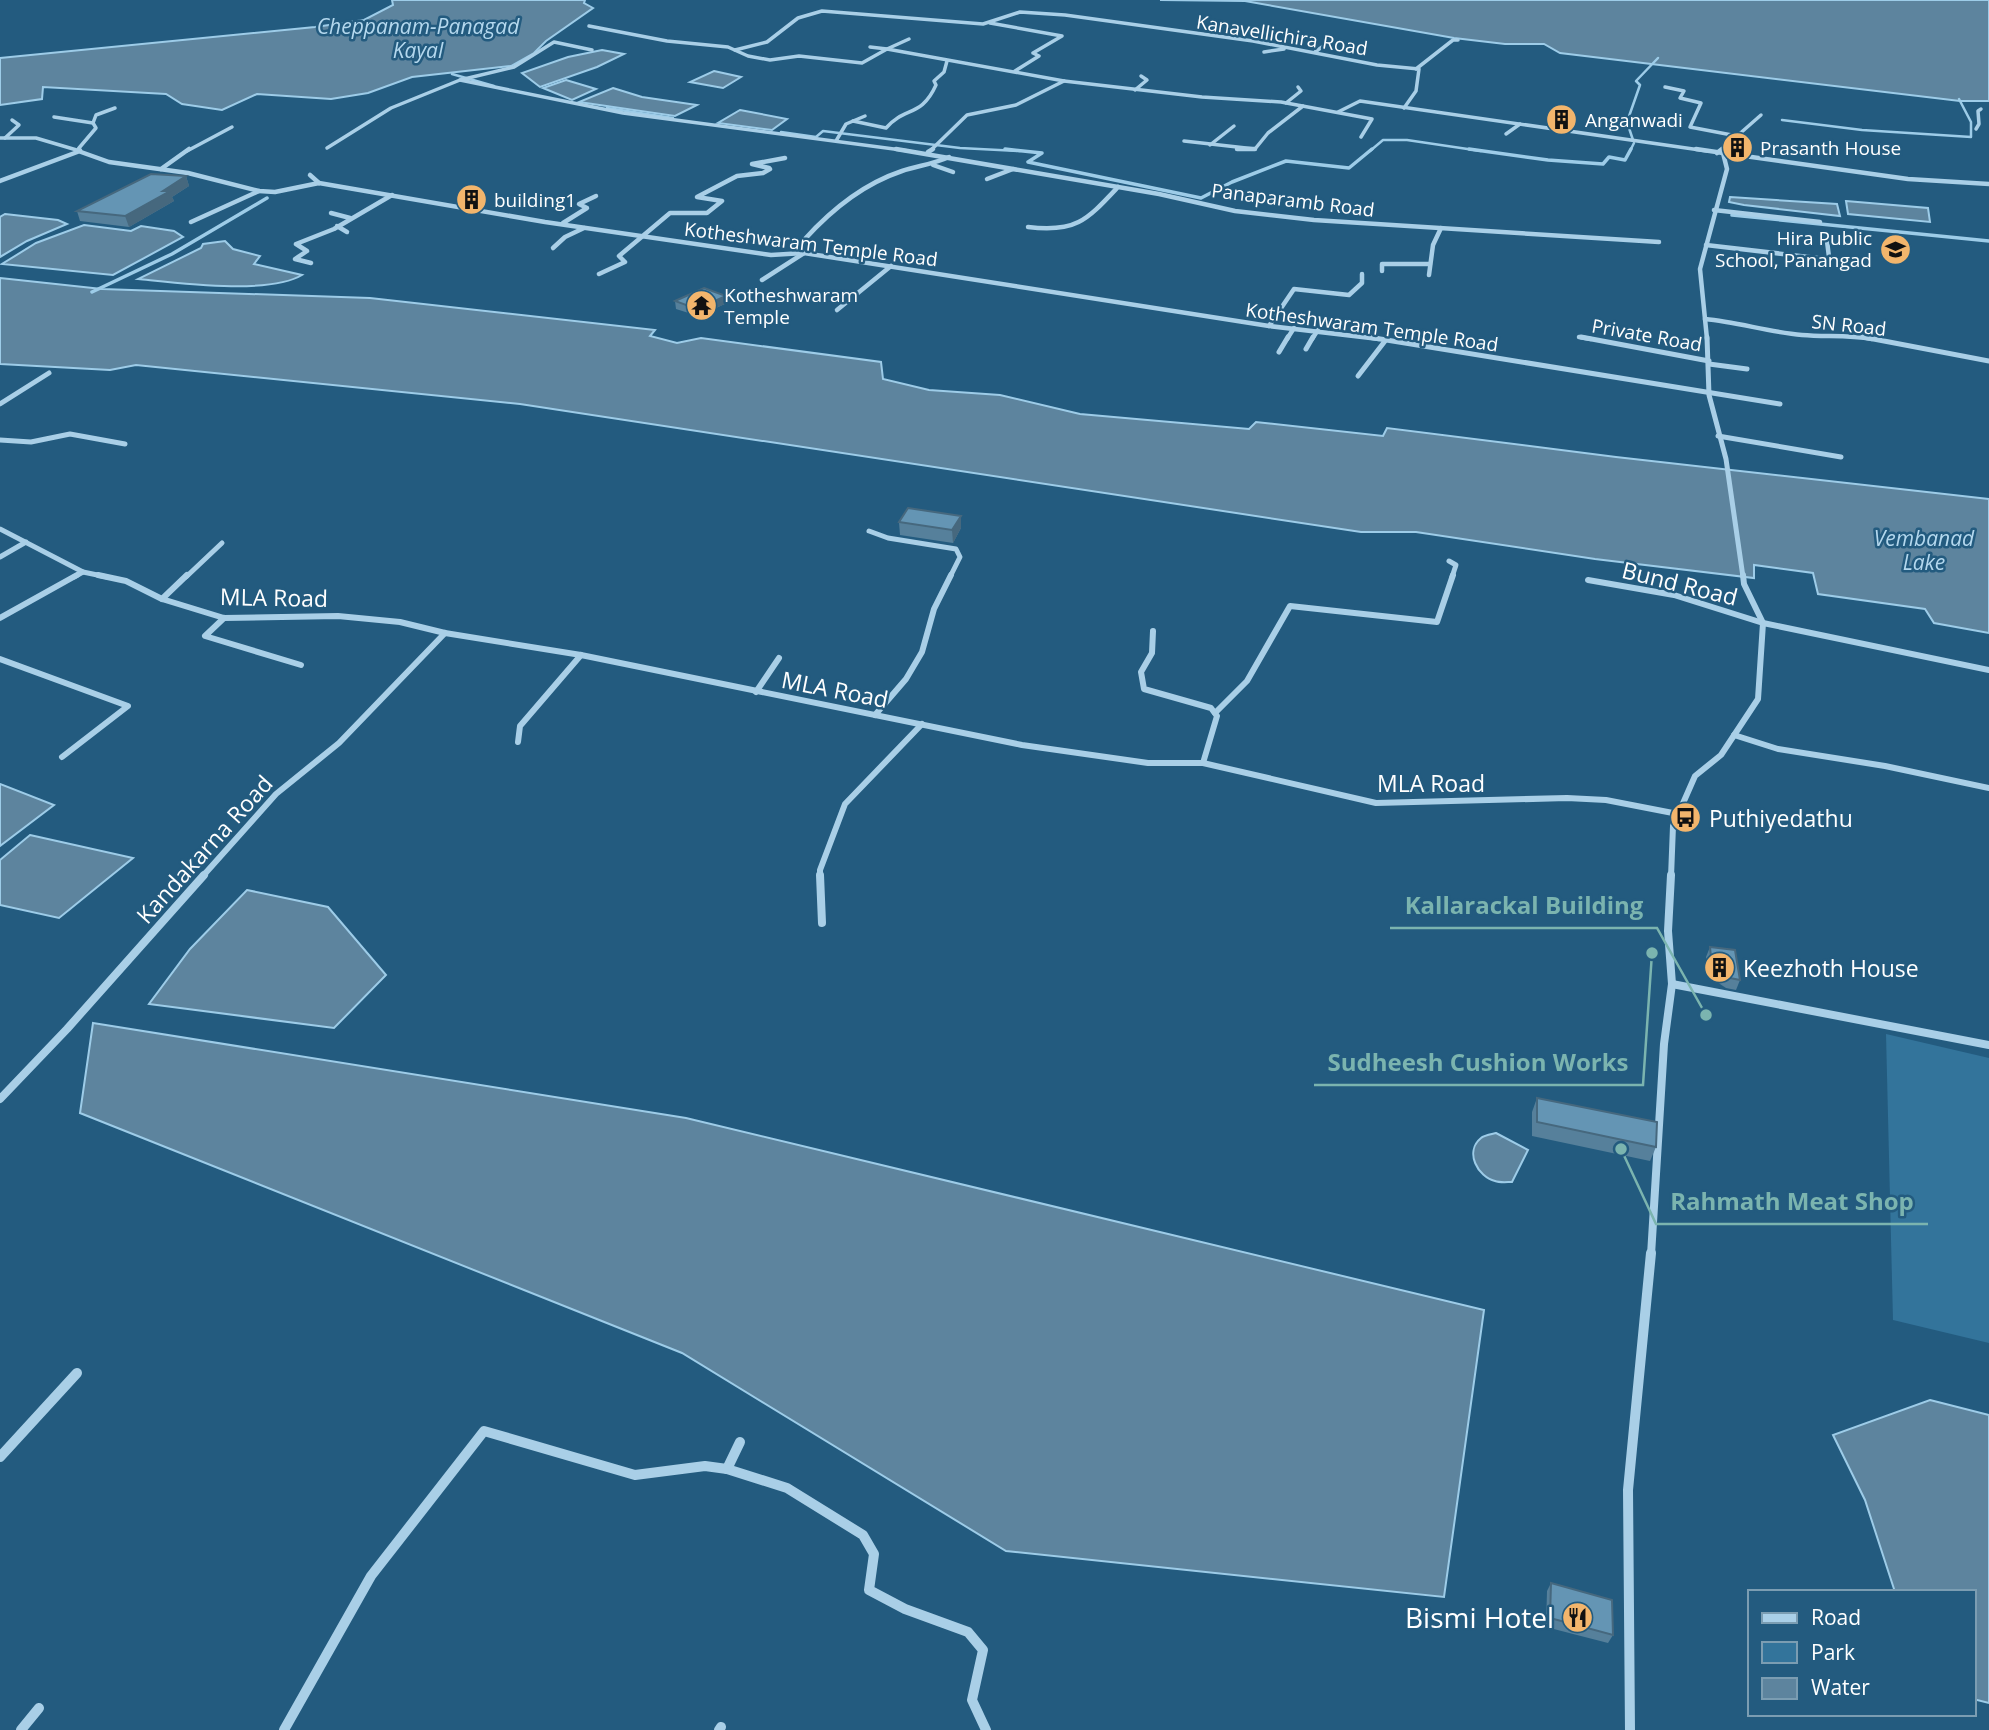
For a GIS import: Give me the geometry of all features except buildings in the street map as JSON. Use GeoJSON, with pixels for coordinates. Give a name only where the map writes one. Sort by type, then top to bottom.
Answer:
{"type":"FeatureCollection","features":[{"type":"Feature","properties":{"kind":"street","name":"Kanavellichira Road"},"geometry":{"type":"LineString","coordinates":[[734,50],[767,42],[798,18],[822,11],[987,23],[1020,12],[1065,15],[1315,51],[1377,65],[1416,69]]}},
{"type":"Feature","properties":{"kind":"street"},"geometry":{"type":"LineString","coordinates":[[987,23],[1062,36],[1034,53],[1039,56],[1015,71]]}},
{"type":"Feature","properties":{"kind":"street"},"geometry":{"type":"LineString","coordinates":[[589,26],[734,50],[771,61],[799,56],[862,63]]}},
{"type":"Feature","properties":{"kind":"street"},"geometry":{"type":"LineString","coordinates":[[1175,40],[1182,33]]}},
{"type":"Feature","properties":{"kind":"street"},"geometry":{"type":"LineString","coordinates":[[856,67],[909,39]]}},
{"type":"Feature","properties":{"kind":"street"},"geometry":{"type":"LineString","coordinates":[[1404,107],[1416,91],[1419,69],[1416,69],[1453,40],[1458,40]]}},
{"type":"Feature","properties":{"kind":"street"},"geometry":{"type":"LineString","coordinates":[[327,148],[349,131],[416,93],[513,67],[554,42],[592,50]]}},
{"type":"Feature","properties":{"kind":"street"},"geometry":{"type":"LineString","coordinates":[[1315,51],[1329,42]]}},
{"type":"Feature","properties":{"kind":"street"},"geometry":{"type":"LineString","coordinates":[[870,47],[1064,81],[1134,90],[1255,99],[1372,119],[1361,137]]}},
{"type":"Feature","properties":{"kind":"street"},"geometry":{"type":"LineString","coordinates":[[1264,52],[1286,47]]}},
{"type":"Feature","properties":{"kind":"street"},"geometry":{"type":"LineString","coordinates":[[853,121],[886,128],[891,122],[928,103],[936,85],[934,81],[944,72],[947,61]]}},
{"type":"Feature","properties":{"kind":"street"},"geometry":{"type":"LineString","coordinates":[[1134,90],[1147,80],[1140,76]]}},
{"type":"Feature","properties":{"kind":"street","name":"Panaparamb Road"},"geometry":{"type":"LineString","coordinates":[[460,80],[600,109],[928,153],[1235,211],[1314,220],[1659,242]]}},
{"type":"Feature","properties":{"kind":"street"},"geometry":{"type":"LineString","coordinates":[[928,153],[968,114],[977,110],[997,111],[1055,88],[1064,81]]}},
{"type":"Feature","properties":{"kind":"street"},"geometry":{"type":"LineString","coordinates":[[1286,103],[1301,91],[1298,87]]}},
{"type":"Feature","properties":{"kind":"street"},"geometry":{"type":"LineString","coordinates":[[1665,87],[1684,91],[1680,98],[1701,103],[1690,127],[1737,136]]}},
{"type":"Feature","properties":{"kind":"street"},"geometry":{"type":"LineString","coordinates":[[1338,112],[1360,101],[1908,180],[1989,184]]}},
{"type":"Feature","properties":{"kind":"street"},"geometry":{"type":"LineString","coordinates":[[1184,141],[1255,149],[1268,133],[1303,106]]}},
{"type":"Feature","properties":{"kind":"street"},"geometry":{"type":"LineString","coordinates":[[0,181],[80,149],[96,128],[93,123],[96,115],[115,108]]}},
{"type":"Feature","properties":{"kind":"street"},"geometry":{"type":"LineString","coordinates":[[1976,129],[1980,110],[1989,113]]}},
{"type":"Feature","properties":{"kind":"street"},"geometry":{"type":"LineString","coordinates":[[836,141],[846,124],[864,116]]}},
{"type":"Feature","properties":{"kind":"street"},"geometry":{"type":"LineString","coordinates":[[1717,153],[1761,116]]}},
{"type":"Feature","properties":{"kind":"street"},"geometry":{"type":"LineString","coordinates":[[54,117],[93,123]]}},
{"type":"Feature","properties":{"kind":"street"},"geometry":{"type":"LineString","coordinates":[[3,138],[19,125],[12,120]]}},
{"type":"Feature","properties":{"kind":"street"},"geometry":{"type":"LineString","coordinates":[[1506,134],[1520,124]]}},
{"type":"Feature","properties":{"kind":"street"},"geometry":{"type":"LineString","coordinates":[[1210,145],[1234,126]]}},
{"type":"Feature","properties":{"kind":"street"},"geometry":{"type":"LineString","coordinates":[[161,169],[192,146],[233,127]]}},
{"type":"Feature","properties":{"kind":"street","name":"Kotheshwaram Temple Road"},"geometry":{"type":"LineString","coordinates":[[3,138],[36,138],[80,149],[93,158],[109,162],[171,170],[259,191],[275,192],[319,183],[545,222],[771,255],[804,253],[1269,327],[1318,330],[1709,395],[1780,404]]}},
{"type":"Feature","properties":{"kind":"street"},"geometry":{"type":"LineString","coordinates":[[866,145],[873,138]]}},
{"type":"Feature","properties":{"kind":"street"},"geometry":{"type":"LineString","coordinates":[[1630,1730],[1628,1490],[1652,1242],[1664,1044],[1672,984],[1669,918],[1673,826],[1695,776],[1721,755],[1758,699],[1763,622],[1744,584],[1726,459],[1709,395],[1709,363],[1700,270],[1727,169],[1723,153]]}},
{"type":"Feature","properties":{"kind":"street"},"geometry":{"type":"LineString","coordinates":[[762,280],[804,253],[804,240],[827,213],[859,192],[902,171],[933,165],[950,157]]}},
{"type":"Feature","properties":{"kind":"street"},"geometry":{"type":"LineString","coordinates":[[599,274],[625,262],[619,256],[670,213],[707,214],[722,201],[697,197],[738,175],[763,173],[770,169],[751,164],[757,160],[776,161],[785,158]]}},
{"type":"Feature","properties":{"kind":"street"},"geometry":{"type":"LineString","coordinates":[[933,165],[953,172]]}},
{"type":"Feature","properties":{"kind":"street"},"geometry":{"type":"LineString","coordinates":[[987,179],[1013,169]]}},
{"type":"Feature","properties":{"kind":"street"},"geometry":{"type":"LineString","coordinates":[[160,176],[171,170]]}},
{"type":"Feature","properties":{"kind":"street"},"geometry":{"type":"LineString","coordinates":[[310,175],[319,183]]}},
{"type":"Feature","properties":{"kind":"street"},"geometry":{"type":"LineString","coordinates":[[1028,227],[1061,231],[1074,226],[1086,219],[1118,187]]}},
{"type":"Feature","properties":{"kind":"street"},"geometry":{"type":"LineString","coordinates":[[191,222],[259,191]]}},
{"type":"Feature","properties":{"kind":"street"},"geometry":{"type":"LineString","coordinates":[[312,263],[295,259],[307,251],[296,244],[337,226],[393,195]]}},
{"type":"Feature","properties":{"kind":"street"},"geometry":{"type":"LineString","coordinates":[[562,223],[587,208],[579,204],[596,196]]}},
{"type":"Feature","properties":{"kind":"street"},"geometry":{"type":"LineString","coordinates":[[1714,210],[1821,222]]}},
{"type":"Feature","properties":{"kind":"street"},"geometry":{"type":"LineString","coordinates":[[331,213],[350,218]]}},
{"type":"Feature","properties":{"kind":"street"},"geometry":{"type":"LineString","coordinates":[[337,226],[347,232]]}},
{"type":"Feature","properties":{"kind":"street"},"geometry":{"type":"LineString","coordinates":[[553,248],[565,237],[585,227]]}},
{"type":"Feature","properties":{"kind":"street"},"geometry":{"type":"LineString","coordinates":[[1429,275],[1433,244],[1441,228]]}},
{"type":"Feature","properties":{"kind":"street"},"geometry":{"type":"LineString","coordinates":[[1706,245],[1826,260],[1829,257],[1826,233]]}},
{"type":"Feature","properties":{"kind":"street"},"geometry":{"type":"LineString","coordinates":[[1382,271],[1382,264],[1430,264]]}},
{"type":"Feature","properties":{"kind":"street"},"geometry":{"type":"LineString","coordinates":[[837,310],[891,266]]}},
{"type":"Feature","properties":{"kind":"street"},"geometry":{"type":"LineString","coordinates":[[1269,327],[1294,289],[1349,295],[1362,283],[1362,274]]}},
{"type":"Feature","properties":{"kind":"street","name":"SN Road"},"geometry":{"type":"LineString","coordinates":[[1705,319],[1736,322],[1800,335],[1856,336],[1989,361]]}},
{"type":"Feature","properties":{"kind":"street"},"geometry":{"type":"LineString","coordinates":[[1279,352],[1294,328]]}},
{"type":"Feature","properties":{"kind":"street"},"geometry":{"type":"LineString","coordinates":[[1306,349],[1318,330]]}},
{"type":"Feature","properties":{"kind":"street","name":"Private Road"},"geometry":{"type":"LineString","coordinates":[[1579,337],[1747,369]]}},
{"type":"Feature","properties":{"kind":"street"},"geometry":{"type":"LineString","coordinates":[[1358,376],[1385,341]]}},
{"type":"Feature","properties":{"kind":"street"},"geometry":{"type":"LineString","coordinates":[[0,404],[49,373]]}},
{"type":"Feature","properties":{"kind":"street"},"geometry":{"type":"LineString","coordinates":[[0,440],[31,442],[70,434],[125,444]]}},
{"type":"Feature","properties":{"kind":"street"},"geometry":{"type":"LineString","coordinates":[[1718,436],[1841,457]]}},
{"type":"Feature","properties":{"kind":"street","name":"MLA Road"},"geometry":{"type":"LineString","coordinates":[[0,529],[83,572],[125,581],[162,598],[224,618],[338,616],[400,622],[445,633],[581,655],[1022,745],[1148,763],[1203,763],[1376,803],[1567,798],[1606,800],[1678,814]]}},
{"type":"Feature","properties":{"kind":"street"},"geometry":{"type":"LineString","coordinates":[[869,531],[888,538],[956,549],[960,557],[934,609],[922,652],[906,679],[875,715]]}},
{"type":"Feature","properties":{"kind":"street"},"geometry":{"type":"LineString","coordinates":[[0,557],[26,542]]}},
{"type":"Feature","properties":{"kind":"street"},"geometry":{"type":"LineString","coordinates":[[162,598],[222,543]]}},
{"type":"Feature","properties":{"kind":"street"},"geometry":{"type":"LineString","coordinates":[[1215,713],[1247,681],[1290,606],[1437,622],[1456,565],[1448,561]]}},
{"type":"Feature","properties":{"kind":"street"},"geometry":{"type":"LineString","coordinates":[[0,618],[83,572]]}},
{"type":"Feature","properties":{"kind":"street","name":"Bund Road"},"geometry":{"type":"LineString","coordinates":[[1588,580],[1674,595],[1763,622],[1989,670]]}},
{"type":"Feature","properties":{"kind":"street"},"geometry":{"type":"LineString","coordinates":[[224,618],[205,636],[301,665]]}},
{"type":"Feature","properties":{"kind":"street"},"geometry":{"type":"LineString","coordinates":[[1153,631],[1152,653],[1141,672],[1144,689],[1211,708],[1217,716],[1203,763]]}},
{"type":"Feature","properties":{"kind":"street","name":"Kandakarna Road"},"geometry":{"type":"LineString","coordinates":[[0,1099],[67,1029],[276,794],[339,743],[445,633]]}},
{"type":"Feature","properties":{"kind":"street"},"geometry":{"type":"LineString","coordinates":[[518,742],[520,726],[581,655]]}},
{"type":"Feature","properties":{"kind":"street"},"geometry":{"type":"LineString","coordinates":[[756,692],[779,658]]}},
{"type":"Feature","properties":{"kind":"street"},"geometry":{"type":"LineString","coordinates":[[0,659],[128,706],[62,757]]}},
{"type":"Feature","properties":{"kind":"street"},"geometry":{"type":"LineString","coordinates":[[822,923],[820,870],[845,804],[922,724]]}},
{"type":"Feature","properties":{"kind":"street"},"geometry":{"type":"LineString","coordinates":[[1734,735],[1786,752],[1815,754],[1894,768],[1989,789]]}},
{"type":"Feature","properties":{"kind":"street"},"geometry":{"type":"LineString","coordinates":[[1672,984],[1989,1045]]}},
{"type":"Feature","properties":{"kind":"street"},"geometry":{"type":"LineString","coordinates":[[2,1451],[77,1373]]}},
{"type":"Feature","properties":{"kind":"street"},"geometry":{"type":"LineString","coordinates":[[284,1730],[371,1576],[484,1431],[635,1475],[705,1466],[727,1469],[763,1479],[810,1500],[863,1535],[874,1554],[869,1590],[905,1609],[968,1632],[983,1650],[972,1699],[986,1730]]}},
{"type":"Feature","properties":{"kind":"street"},"geometry":{"type":"LineString","coordinates":[[727,1469],[740,1442]]}},
{"type":"Feature","properties":{"kind":"street"},"geometry":{"type":"LineString","coordinates":[[21,1730],[40,1708]]}},
{"type":"Feature","properties":{"kind":"green space"},"geometry":{"type":"Polygon","coordinates":[[[1886,1034],[1989,1058],[1989,1343],[1893,1320],[1886,1034]]]}},
{"type":"Feature","properties":{"kind":"water","name":"Cheppanam-Panagad Kayal"},"geometry":{"type":"Polygon","coordinates":[[[392,0],[585,0],[584,3],[593,8],[546,41],[534,53],[511,66],[412,77],[368,93],[331,99],[257,94],[222,110],[182,104],[166,94],[43,87],[42,99],[0,105],[0,58],[364,20],[393,5],[392,0]]]}},
{"type":"Feature","properties":{"kind":"water"},"geometry":{"type":"Polygon","coordinates":[[[1160,0],[1989,0],[1989,101],[1960,101],[1560,53],[1544,44],[1505,44],[1454,38],[1245,1],[1160,0]]]}},
{"type":"Feature","properties":{"kind":"water"},"geometry":{"type":"Polygon","coordinates":[[[602,50],[624,54],[597,67],[540,87],[522,73],[568,57],[602,50]]]}},
{"type":"Feature","properties":{"kind":"water"},"geometry":{"type":"Polygon","coordinates":[[[714,71],[741,77],[723,88],[690,82],[714,71]]]}},
{"type":"Feature","properties":{"kind":"water"},"geometry":{"type":"Polygon","coordinates":[[[566,80],[596,89],[572,100],[543,88],[566,80]]]}},
{"type":"Feature","properties":{"kind":"water"},"geometry":{"type":"Polygon","coordinates":[[[613,88],[642,97],[697,105],[675,116],[579,102],[613,88]]]}},
{"type":"Feature","properties":{"kind":"water"},"geometry":{"type":"Polygon","coordinates":[[[740,110],[787,119],[772,130],[718,123],[740,110]]]}},
{"type":"Feature","properties":{"kind":"water"},"geometry":{"type":"Polygon","coordinates":[[[1730,197],[1837,204],[1840,216],[1744,205],[1729,202],[1730,197]]]}},
{"type":"Feature","properties":{"kind":"water"},"geometry":{"type":"Polygon","coordinates":[[[1846,201],[1928,208],[1930,222],[1848,214],[1846,201]]]}},
{"type":"Feature","properties":{"kind":"water"},"geometry":{"type":"Polygon","coordinates":[[[5,214],[58,220],[67,224],[27,241],[0,257],[0,217],[5,214]]]}},
{"type":"Feature","properties":{"kind":"water"},"geometry":{"type":"Polygon","coordinates":[[[84,225],[131,231],[141,226],[174,231],[183,237],[113,275],[2,264],[36,243],[84,225]]]}},
{"type":"Feature","properties":{"kind":"water"},"geometry":{"type":"Polygon","coordinates":[[[225,241],[233,249],[260,256],[254,264],[302,275],[268,285],[246,286],[138,279],[201,248],[203,244],[225,241]]]}},
{"type":"Feature","properties":{"kind":"water","name":"Vembanad Lake"},"geometry":{"type":"Polygon","coordinates":[[[0,278],[102,289],[370,298],[655,330],[650,336],[677,343],[701,338],[881,362],[883,379],[929,390],[1000,395],[1080,414],[1249,429],[1256,422],[1383,436],[1387,428],[1989,499],[1989,633],[1934,623],[1925,609],[1818,594],[1813,573],[1754,565],[1754,578],[1595,559],[1416,532],[1361,532],[520,404],[136,365],[110,370],[0,364],[0,278]]]}},
{"type":"Feature","properties":{"kind":"water"},"geometry":{"type":"Polygon","coordinates":[[[0,784],[54,805],[0,846],[0,784]]]}},
{"type":"Feature","properties":{"kind":"water"},"geometry":{"type":"Polygon","coordinates":[[[30,835],[133,858],[59,918],[0,905],[0,860],[30,835]]]}},
{"type":"Feature","properties":{"kind":"water"},"geometry":{"type":"Polygon","coordinates":[[[247,890],[328,907],[386,975],[334,1028],[149,1004],[190,949],[247,890]]]}},
{"type":"Feature","properties":{"kind":"water"},"geometry":{"type":"Polygon","coordinates":[[[93,1023],[686,1118],[1484,1310],[1444,1597],[1006,1551],[682,1353],[80,1113],[93,1023]]]}},
{"type":"Feature","properties":{"kind":"water"},"geometry":{"type":"Polygon","coordinates":[[[1496,1133],[1528,1150],[1512,1182],[1489,1179],[1483,1175],[1473,1157],[1476,1144],[1482,1137],[1496,1133]]]}},
{"type":"Feature","properties":{"kind":"water"},"geometry":{"type":"Polygon","coordinates":[[[1930,1400],[1989,1415],[1989,1703],[1975,1700],[1975,1590],[1894,1590],[1865,1500],[1833,1435],[1930,1400]]]}},
{"type":"Feature","properties":{"kind":"waterway"},"geometry":{"type":"LineString","coordinates":[[1633,140],[1627,122],[1640,85],[1636,81],[1658,58]]}},
{"type":"Feature","properties":{"kind":"waterway"},"geometry":{"type":"LineString","coordinates":[[452,74],[494,86]]}},
{"type":"Feature","properties":{"kind":"waterway"},"geometry":{"type":"LineString","coordinates":[[1782,120],[1862,130],[1971,137],[1971,122],[1959,99]]}},
{"type":"Feature","properties":{"kind":"waterway"},"geometry":{"type":"LineString","coordinates":[[607,108],[673,118]]}},
{"type":"Feature","properties":{"kind":"waterway"},"geometry":{"type":"LineString","coordinates":[[781,132],[816,137],[823,131],[960,148],[1020,151]]}},
{"type":"Feature","properties":{"kind":"waterway"},"geometry":{"type":"LineString","coordinates":[[1370,151],[1383,140],[1407,140],[1481,151]]}},
{"type":"Feature","properties":{"kind":"waterway"},"geometry":{"type":"LineString","coordinates":[[1631,149],[1634,143]]}},
{"type":"Feature","properties":{"kind":"waterway"},"geometry":{"type":"LineString","coordinates":[[1005,149],[1042,153],[1028,162],[1201,198],[1232,182],[1286,161],[1349,168],[1372,149]]}},
{"type":"Feature","properties":{"kind":"waterway"},"geometry":{"type":"LineString","coordinates":[[1469,149],[1548,160],[1603,164],[1609,157],[1625,160],[1631,149]]}},
{"type":"Feature","properties":{"kind":"waterway"},"geometry":{"type":"LineString","coordinates":[[92,292],[172,254],[267,198]]}},
{"type":"Feature","properties":{"kind":"waterway"},"geometry":{"type":"LineString","coordinates":[[1732,215],[1989,241]]}},
{"type":"Feature","properties":{"kind":"place","name":"Anganwadi"},"geometry":{"type":"Point","coordinates":[1562,120]}},
{"type":"Feature","properties":{"kind":"place","name":"Prasanth House"},"geometry":{"type":"Point","coordinates":[1737,148]}},
{"type":"Feature","properties":{"kind":"place","name":"building1"},"geometry":{"type":"Point","coordinates":[471,200]}},
{"type":"Feature","properties":{"kind":"place","name":"Hira Public School, Panangad"},"geometry":{"type":"Point","coordinates":[1895,249]}},
{"type":"Feature","properties":{"kind":"place","name":"Kotheshwaram Temple"},"geometry":{"type":"Point","coordinates":[701,306]}},
{"type":"Feature","properties":{"kind":"place","name":"Puthiyedathu"},"geometry":{"type":"Point","coordinates":[1686,818]}},
{"type":"Feature","properties":{"kind":"place","name":"Sudheesh Cushion Works"},"geometry":{"type":"Point","coordinates":[1652,953]}},
{"type":"Feature","properties":{"kind":"place","name":"Keezhoth House"},"geometry":{"type":"Point","coordinates":[1720,968]}},
{"type":"Feature","properties":{"kind":"place","name":"Kallarackal Building"},"geometry":{"type":"Point","coordinates":[1706,1015]}},
{"type":"Feature","properties":{"kind":"place","name":"Rahmath Meat Shop"},"geometry":{"type":"Point","coordinates":[1621,1149]}},
{"type":"Feature","properties":{"kind":"place","name":"Bismi Hotel"},"geometry":{"type":"Point","coordinates":[1577,1617]}}]}
